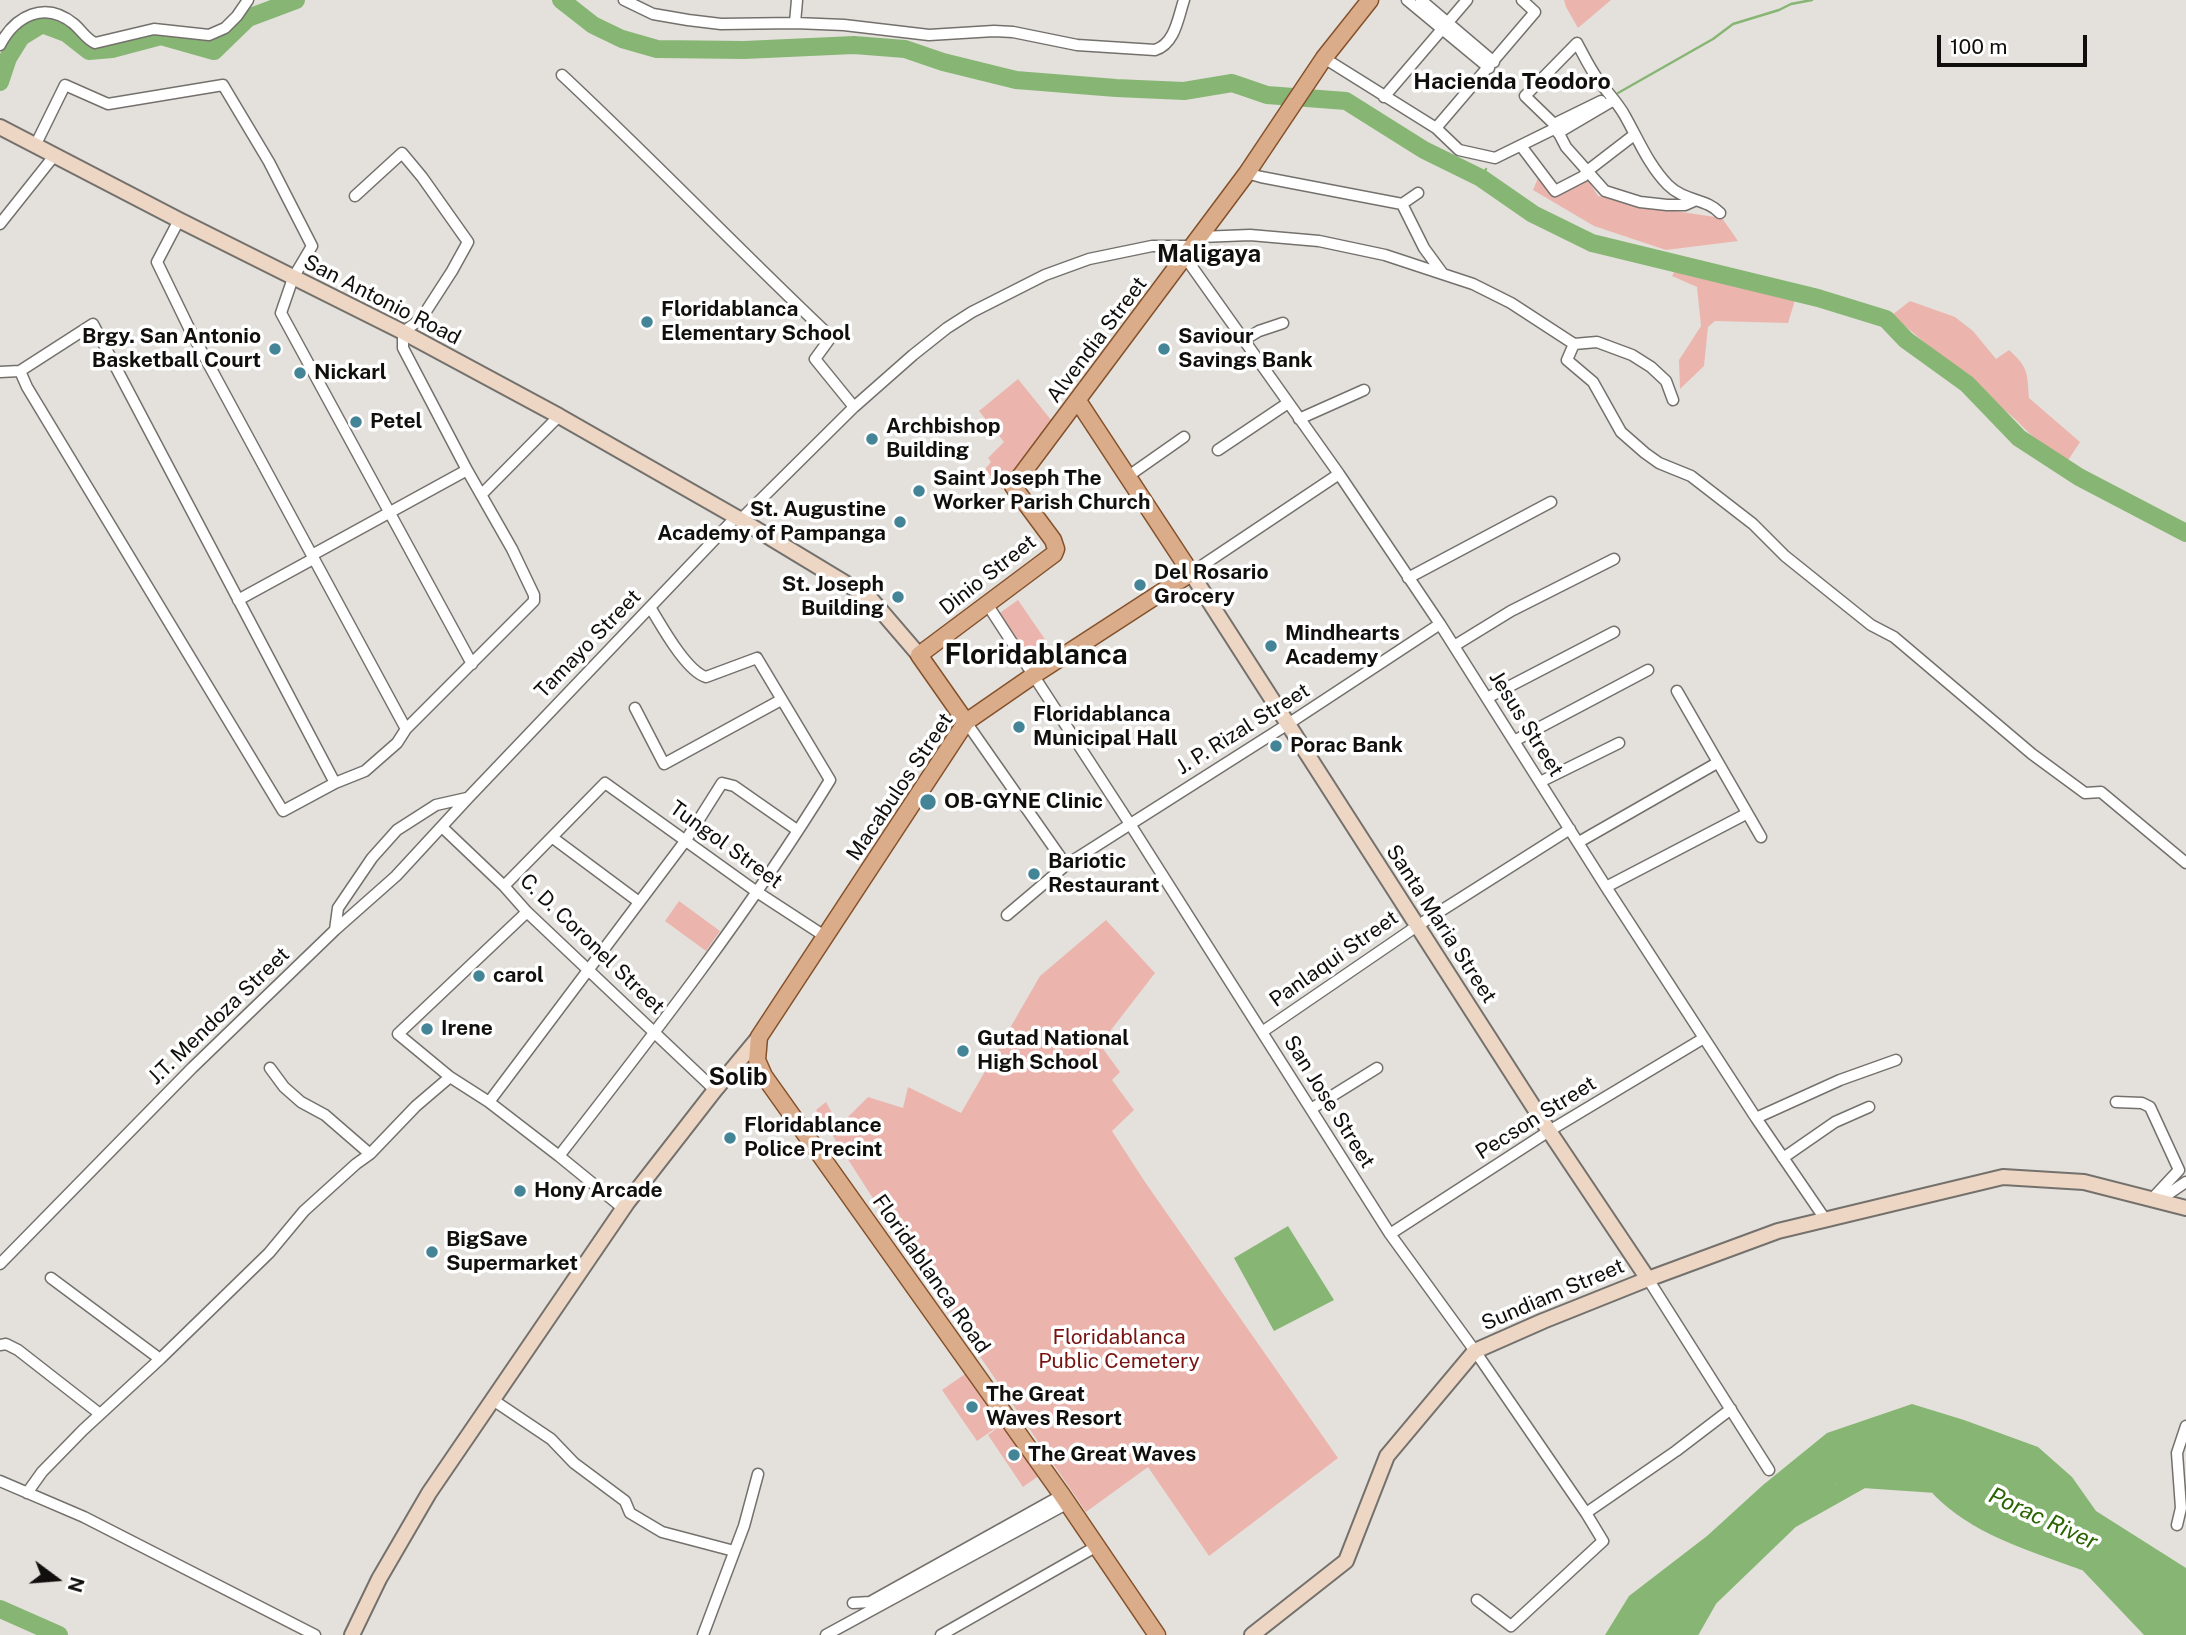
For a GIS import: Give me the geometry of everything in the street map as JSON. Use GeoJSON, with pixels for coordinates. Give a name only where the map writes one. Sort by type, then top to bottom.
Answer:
{"type":"FeatureCollection","features":[{"type":"Feature","properties":{"kind":"main road","name":"Alvendia Street"},"geometry":{"type":"LineString","coordinates":[[1013,486],[1247,173],[1321,63],[1370,0]]}},
{"type":"Feature","properties":{"kind":"main road","name":"Santa Maria Street"},"geometry":{"type":"LineString","coordinates":[[1079,401],[1191,573]]}},
{"type":"Feature","properties":{"kind":"main road","name":"Dinio Street"},"geometry":{"type":"LineString","coordinates":[[919,655],[1051,558],[1056,549],[1053,540],[1013,486]]}},
{"type":"Feature","properties":{"kind":"main road","name":"Macabulos Street"},"geometry":{"type":"LineString","coordinates":[[759,1037],[966,722],[1034,674],[1191,573]]}},
{"type":"Feature","properties":{"kind":"main road"},"geometry":{"type":"LineString","coordinates":[[919,655],[966,722]]}},
{"type":"Feature","properties":{"kind":"main road","name":"Floridablanca Road"},"geometry":{"type":"LineString","coordinates":[[759,1037],[757,1060],[764,1076],[1065,1499],[1157,1635]]}},
{"type":"Feature","properties":{"kind":"street"},"geometry":{"type":"LineString","coordinates":[[0,46],[8,31],[18,21],[30,14],[41,13],[73,23],[95,43],[154,29],[209,35],[225,28],[247,0]]}},
{"type":"Feature","properties":{"kind":"street"},"geometry":{"type":"LineString","coordinates":[[624,0],[653,14],[721,24],[844,24],[929,35],[1013,32],[1077,45],[1155,50],[1163,48],[1171,38],[1184,0]]}},
{"type":"Feature","properties":{"kind":"street"},"geometry":{"type":"LineString","coordinates":[[795,23],[797,0]]}},
{"type":"Feature","properties":{"kind":"street"},"geometry":{"type":"LineString","coordinates":[[1408,0],[1445,26],[1491,65]]}},
{"type":"Feature","properties":{"kind":"street"},"geometry":{"type":"LineString","coordinates":[[1420,0],[1445,26]]}},
{"type":"Feature","properties":{"kind":"street"},"geometry":{"type":"LineString","coordinates":[[1384,97],[1467,0]]}},
{"type":"Feature","properties":{"kind":"street"},"geometry":{"type":"LineString","coordinates":[[1436,128],[1535,12],[1522,0]]}},
{"type":"Feature","properties":{"kind":"street"},"geometry":{"type":"LineString","coordinates":[[1694,201],[1685,205],[1640,202],[1605,191],[1566,147],[1556,128],[1525,96],[1577,43],[1597,79],[1625,115],[1634,135],[1664,181],[1677,194],[1708,204],[1720,213]]}},
{"type":"Feature","properties":{"kind":"street"},"geometry":{"type":"LineString","coordinates":[[1321,63],[1436,128],[1459,150],[1494,158],[1612,98]]}},
{"type":"Feature","properties":{"kind":"street"},"geometry":{"type":"LineString","coordinates":[[562,75],[634,142],[756,266],[831,337],[814,359],[854,407]]}},
{"type":"Feature","properties":{"kind":"street"},"geometry":{"type":"LineString","coordinates":[[34,146],[65,85],[108,104],[223,85],[269,162],[312,246],[293,278],[281,313],[472,664]]}},
{"type":"Feature","properties":{"kind":"street","name":"San Antonio Road"},"geometry":{"type":"LineString","coordinates":[[1,129],[402,332],[559,416],[870,598],[919,655]]}},
{"type":"Feature","properties":{"kind":"street"},"geometry":{"type":"LineString","coordinates":[[1521,146],[1555,191],[1584,176],[1634,135]]}},
{"type":"Feature","properties":{"kind":"street"},"geometry":{"type":"LineString","coordinates":[[20,371],[47,422],[283,811],[335,783],[365,771],[397,743],[406,729],[534,601],[534,595],[403,348],[402,332],[421,319],[468,242],[402,152],[355,197]]}},
{"type":"Feature","properties":{"kind":"street"},"geometry":{"type":"LineString","coordinates":[[0,224],[54,156]]}},
{"type":"Feature","properties":{"kind":"street"},"geometry":{"type":"LineString","coordinates":[[1247,173],[1402,204],[1418,193]]}},
{"type":"Feature","properties":{"kind":"street"},"geometry":{"type":"LineString","coordinates":[[1402,204],[1424,248],[1443,274]]}},
{"type":"Feature","properties":{"kind":"street"},"geometry":{"type":"LineString","coordinates":[[178,220],[157,262],[189,328],[406,729]]}},
{"type":"Feature","properties":{"kind":"street","name":"Tamayo Street"},"geometry":{"type":"LineString","coordinates":[[468,798],[649,607],[854,407],[947,328],[972,312],[1045,275],[1089,259],[1198,238],[1250,235],[1319,241],[1385,255],[1473,284],[1511,303],[1574,344]]}},
{"type":"Feature","properties":{"kind":"street","name":"Jesus Street"},"geometry":{"type":"LineString","coordinates":[[1198,238],[1244,340],[1440,624],[1606,887],[1825,1219]]}},
{"type":"Feature","properties":{"kind":"street"},"geometry":{"type":"LineString","coordinates":[[1244,340],[1259,331],[1283,323]]}},
{"type":"Feature","properties":{"kind":"street"},"geometry":{"type":"LineString","coordinates":[[0,372],[20,371],[93,324],[335,783]]}},
{"type":"Feature","properties":{"kind":"street"},"geometry":{"type":"LineString","coordinates":[[1673,400],[1666,381],[1632,355],[1597,342],[1574,344],[1567,360],[1593,382],[1621,432],[1645,453],[1659,463],[1691,475],[1753,524],[1796,565],[1871,625],[1894,637],[2032,754],[2085,793],[2101,792],[2186,863]]}},
{"type":"Feature","properties":{"kind":"street"},"geometry":{"type":"LineString","coordinates":[[1299,419],[1364,390]]}},
{"type":"Feature","properties":{"kind":"street"},"geometry":{"type":"LineString","coordinates":[[1218,450],[1288,402]]}},
{"type":"Feature","properties":{"kind":"street"},"geometry":{"type":"LineString","coordinates":[[482,494],[559,416]]}},
{"type":"Feature","properties":{"kind":"street"},"geometry":{"type":"LineString","coordinates":[[1127,477],[1184,437]]}},
{"type":"Feature","properties":{"kind":"street"},"geometry":{"type":"LineString","coordinates":[[238,600],[467,470]]}},
{"type":"Feature","properties":{"kind":"street","name":"Macabulos Street"},"geometry":{"type":"LineString","coordinates":[[1191,573],[1339,474]]}},
{"type":"Feature","properties":{"kind":"street"},"geometry":{"type":"LineString","coordinates":[[1408,578],[1551,502]]}},
{"type":"Feature","properties":{"kind":"street"},"geometry":{"type":"LineString","coordinates":[[1454,646],[1511,611],[1614,559]]}},
{"type":"Feature","properties":{"kind":"street","name":"Santa Maria Street"},"geometry":{"type":"LineString","coordinates":[[1191,573],[1769,1470]]}},
{"type":"Feature","properties":{"kind":"street","name":"San Jose Street"},"geometry":{"type":"LineString","coordinates":[[987,604],[1390,1234],[1475,1351],[1603,1541],[1511,1626],[1476,1600]]}},
{"type":"Feature","properties":{"kind":"street"},"geometry":{"type":"LineString","coordinates":[[559,1156],[655,1032],[757,892],[830,780],[757,658],[706,677],[699,675],[685,660],[649,607]]}},
{"type":"Feature","properties":{"kind":"street","name":"J. P. Rizal Street"},"geometry":{"type":"LineString","coordinates":[[1007,915],[1066,865],[1440,624]]}},
{"type":"Feature","properties":{"kind":"street"},"geometry":{"type":"LineString","coordinates":[[1487,698],[1614,632]]}},
{"type":"Feature","properties":{"kind":"street"},"geometry":{"type":"LineString","coordinates":[[1514,741],[1648,670]]}},
{"type":"Feature","properties":{"kind":"street"},"geometry":{"type":"LineString","coordinates":[[1677,691],[1761,838]]}},
{"type":"Feature","properties":{"kind":"street"},"geometry":{"type":"LineString","coordinates":[[635,708],[664,764],[781,701]]}},
{"type":"Feature","properties":{"kind":"street"},"geometry":{"type":"LineString","coordinates":[[966,722],[1066,865]]}},
{"type":"Feature","properties":{"kind":"street"},"geometry":{"type":"LineString","coordinates":[[1540,782],[1619,743]]}},
{"type":"Feature","properties":{"kind":"street"},"geometry":{"type":"LineString","coordinates":[[1579,842],[1717,763]]}},
{"type":"Feature","properties":{"kind":"street","name":"Tungol Street"},"geometry":{"type":"LineString","coordinates":[[553,838],[605,783],[757,892],[826,937]]}},
{"type":"Feature","properties":{"kind":"street"},"geometry":{"type":"LineString","coordinates":[[489,1102],[686,840],[722,783],[734,786],[797,830]]}},
{"type":"Feature","properties":{"kind":"street"},"geometry":{"type":"LineString","coordinates":[[335,930],[338,908],[372,859],[397,830],[436,805],[468,798]]}},
{"type":"Feature","properties":{"kind":"street","name":"J.T. Mendoza Street"},"geometry":{"type":"LineString","coordinates":[[0,1264],[192,1068],[335,930],[396,876],[468,798]]}},
{"type":"Feature","properties":{"kind":"street"},"geometry":{"type":"LineString","coordinates":[[1606,887],[1746,814]]}},
{"type":"Feature","properties":{"kind":"street","name":"C. D. Coronel Street"},"geometry":{"type":"LineString","coordinates":[[442,827],[504,886],[527,912],[715,1090]]}},
{"type":"Feature","properties":{"kind":"street","name":"Panlaqui Street"},"geometry":{"type":"LineString","coordinates":[[1262,1032],[1417,926],[1570,829]]}},
{"type":"Feature","properties":{"kind":"street"},"geometry":{"type":"LineString","coordinates":[[504,886],[553,838],[639,902]]}},
{"type":"Feature","properties":{"kind":"street"},"geometry":{"type":"LineString","coordinates":[[527,912],[398,1034],[450,1077],[489,1102],[624,1209]]}},
{"type":"Feature","properties":{"kind":"street"},"geometry":{"type":"LineString","coordinates":[[352,1635],[379,1579],[429,1493],[624,1209],[759,1037]]}},
{"type":"Feature","properties":{"kind":"street","name":"Pecson Street"},"geometry":{"type":"LineString","coordinates":[[1390,1234],[1549,1131],[1704,1038]]}},
{"type":"Feature","properties":{"kind":"street"},"geometry":{"type":"LineString","coordinates":[[1756,1118],[1840,1080],[1896,1060]]}},
{"type":"Feature","properties":{"kind":"street"},"geometry":{"type":"LineString","coordinates":[[270,1068],[284,1087],[301,1102],[325,1115],[370,1154]]}},
{"type":"Feature","properties":{"kind":"street"},"geometry":{"type":"LineString","coordinates":[[1311,1110],[1377,1068]]}},
{"type":"Feature","properties":{"kind":"street"},"geometry":{"type":"LineString","coordinates":[[27,1493],[42,1472],[100,1414],[269,1253],[304,1210],[370,1154],[416,1106],[450,1077]]}},
{"type":"Feature","properties":{"kind":"street"},"geometry":{"type":"LineString","coordinates":[[2116,1102],[2142,1103],[2150,1107],[2179,1171],[2155,1200]]}},
{"type":"Feature","properties":{"kind":"street"},"geometry":{"type":"LineString","coordinates":[[1783,1158],[1835,1122],[1869,1107]]}},
{"type":"Feature","properties":{"kind":"street","name":"Sundiam Street"},"geometry":{"type":"LineString","coordinates":[[1252,1635],[1346,1561],[1387,1456],[1475,1351],[1648,1279],[1778,1231],[2003,1177],[2084,1182],[2186,1208]]}},
{"type":"Feature","properties":{"kind":"street"},"geometry":{"type":"LineString","coordinates":[[2155,1200],[2186,1182]]}},
{"type":"Feature","properties":{"kind":"street"},"geometry":{"type":"LineString","coordinates":[[51,1278],[160,1359]]}},
{"type":"Feature","properties":{"kind":"street"},"geometry":{"type":"LineString","coordinates":[[0,1345],[6,1344],[18,1350],[100,1414]]}},
{"type":"Feature","properties":{"kind":"street"},"geometry":{"type":"LineString","coordinates":[[493,1400],[551,1439],[574,1464],[625,1501],[630,1513],[662,1532],[734,1551]]}},
{"type":"Feature","properties":{"kind":"street"},"geometry":{"type":"LineString","coordinates":[[1586,1513],[1731,1409]]}},
{"type":"Feature","properties":{"kind":"street"},"geometry":{"type":"LineString","coordinates":[[2177,1525],[2183,1483],[2177,1453],[2186,1426]]}},
{"type":"Feature","properties":{"kind":"street"},"geometry":{"type":"LineString","coordinates":[[703,1635],[744,1526],[758,1474]]}},
{"type":"Feature","properties":{"kind":"street"},"geometry":{"type":"LineString","coordinates":[[0,1481],[84,1517],[315,1635]]}},
{"type":"Feature","properties":{"kind":"street"},"geometry":{"type":"LineString","coordinates":[[853,1603],[870,1602],[1065,1499]]}},
{"type":"Feature","properties":{"kind":"street"},"geometry":{"type":"LineString","coordinates":[[826,1635],[1065,1499]]}},
{"type":"Feature","properties":{"kind":"street"},"geometry":{"type":"LineString","coordinates":[[941,1635],[1097,1546]]}},
{"type":"Feature","properties":{"kind":"green space"},"geometry":{"type":"Polygon","coordinates":[[[1564,0],[1611,0],[1578,28],[1564,0]]]}},
{"type":"Feature","properties":{"kind":"green space"},"geometry":{"type":"Polygon","coordinates":[[[1538,178],[1563,190],[1588,180],[1598,196],[1722,218],[1738,241],[1666,250],[1594,226],[1533,190],[1538,178]]]}},
{"type":"Feature","properties":{"kind":"green space"},"geometry":{"type":"Polygon","coordinates":[[[1677,267],[1796,297],[1788,323],[1715,321],[1708,327],[1704,366],[1680,389],[1679,360],[1701,326],[1697,287],[1672,276],[1677,267]]]}},
{"type":"Feature","properties":{"kind":"green space"},"geometry":{"type":"Polygon","coordinates":[[[1910,301],[1955,317],[1973,331],[1996,359],[2009,350],[2016,356],[2026,371],[2029,398],[2080,442],[2067,462],[2043,447],[2014,418],[1892,315],[1910,301]]]}},
{"type":"Feature","properties":{"kind":"green space"},"geometry":{"type":"Polygon","coordinates":[[[1018,379],[1056,426],[1002,490],[985,469],[991,462],[988,458],[1004,442],[979,411],[1018,379]]]}},
{"type":"Feature","properties":{"kind":"green space"},"geometry":{"type":"Polygon","coordinates":[[[1018,600],[1053,651],[1029,668],[994,617],[1018,600]]]}},
{"type":"Feature","properties":{"kind":"green space"},"geometry":{"type":"Polygon","coordinates":[[[679,901],[720,931],[706,951],[665,921],[679,901]]]}},
{"type":"Feature","properties":{"kind":"green space","name":"Floridablanca Public Cemetery"},"geometry":{"type":"Polygon","coordinates":[[[1106,920],[1155,973],[1101,1046],[1120,1072],[1112,1080],[1134,1110],[1112,1131],[1338,1458],[1209,1556],[1148,1467],[1086,1512],[887,1220],[816,1110],[826,1102],[839,1126],[868,1097],[903,1108],[908,1087],[961,1113],[1040,976],[1106,920]]]}},
{"type":"Feature","properties":{"kind":"green space","name":"The Great Waves Resort"},"geometry":{"type":"Polygon","coordinates":[[[968,1372],[1003,1423],[977,1441],[942,1390],[968,1372]]]}},
{"type":"Feature","properties":{"kind":"green space","name":"The Great Waves"},"geometry":{"type":"Polygon","coordinates":[[[1004,1423],[1040,1475],[1023,1487],[988,1435],[1004,1423]]]}},
{"type":"Feature","properties":{"kind":"water"},"geometry":{"type":"Polygon","coordinates":[[[1288,1226],[1334,1300],[1274,1331],[1234,1258],[1288,1226]]]}},
{"type":"Feature","properties":{"kind":"water"},"geometry":{"type":"Polygon","coordinates":[[[1912,1404],[2038,1447],[2072,1477],[2096,1511],[2186,1568],[2186,1635],[2144,1635],[2069,1556],[2002,1531],[1936,1484],[1888,1474],[1836,1484],[1752,1549],[1692,1616],[1683,1635],[1605,1635],[1629,1596],[1707,1536],[1763,1485],[1827,1433],[1912,1404]]]}},
{"type":"Feature","properties":{"kind":"waterway"},"geometry":{"type":"LineString","coordinates":[[0,82],[8,58],[21,37],[42,24],[66,33],[89,51],[112,49],[161,36],[214,51],[248,18],[296,0]]}},
{"type":"Feature","properties":{"kind":"waterway"},"geometry":{"type":"LineString","coordinates":[[561,0],[593,25],[622,39],[657,49],[744,50],[854,45],[905,49],[943,62],[1016,80],[1184,91],[1232,83],[1267,95],[1346,101],[1424,150],[1481,178],[1533,214],[1592,243],[1818,298],[1886,319],[1906,340],[1967,384],[2019,438],[2079,477],[2186,533]]}},
{"type":"Feature","properties":{"kind":"waterway"},"geometry":{"type":"LineString","coordinates":[[1618,93],[1713,39],[1733,24],[1791,4],[1812,0]]}},
{"type":"Feature","properties":{"kind":"waterway"},"geometry":{"type":"LineString","coordinates":[[1481,178],[1486,169]]}},
{"type":"Feature","properties":{"kind":"waterway","name":"Porac River"},"geometry":{"type":"LineString","coordinates":[[1688,1635],[1709,1598],[1790,1520],[1863,1479],[1936,1484],[1951,1499],[1986,1522],[2083,1561]]}},
{"type":"Feature","properties":{"kind":"waterway","name":"Porac River"},"geometry":{"type":"LineString","coordinates":[[0,1609],[59,1635]]}},
{"type":"Feature","properties":{"kind":"place","name":"Floridablanca Elementary School"},"geometry":{"type":"Point","coordinates":[647,322]}},
{"type":"Feature","properties":{"kind":"place","name":"Brgy. San Antonio Basketball Court"},"geometry":{"type":"Point","coordinates":[275,349]}},
{"type":"Feature","properties":{"kind":"place","name":"Saviour Savings Bank"},"geometry":{"type":"Point","coordinates":[1164,349]}},
{"type":"Feature","properties":{"kind":"place","name":"Nickarl"},"geometry":{"type":"Point","coordinates":[300,373]}},
{"type":"Feature","properties":{"kind":"place","name":"Petel"},"geometry":{"type":"Point","coordinates":[356,422]}},
{"type":"Feature","properties":{"kind":"place","name":"Archbishop Building"},"geometry":{"type":"Point","coordinates":[872,439]}},
{"type":"Feature","properties":{"kind":"place","name":"Saint Joseph The Worker Parish Church"},"geometry":{"type":"Point","coordinates":[919,491]}},
{"type":"Feature","properties":{"kind":"place","name":"St. Augustine Academy of Pampanga"},"geometry":{"type":"Point","coordinates":[900,522]}},
{"type":"Feature","properties":{"kind":"place","name":"Del Rosario Grocery"},"geometry":{"type":"Point","coordinates":[1140,585]}},
{"type":"Feature","properties":{"kind":"place","name":"St. Joseph Building"},"geometry":{"type":"Point","coordinates":[898,597]}},
{"type":"Feature","properties":{"kind":"place","name":"Mindhearts Academy"},"geometry":{"type":"Point","coordinates":[1271,646]}},
{"type":"Feature","properties":{"kind":"place","name":"Floridablanca Municipal Hall"},"geometry":{"type":"Point","coordinates":[1019,727]}},
{"type":"Feature","properties":{"kind":"place","name":"Porac Bank"},"geometry":{"type":"Point","coordinates":[1276,746]}},
{"type":"Feature","properties":{"kind":"place","name":"OB-GYNE Clinic"},"geometry":{"type":"Point","coordinates":[928,802]}},
{"type":"Feature","properties":{"kind":"place","name":"Bariotic Restaurant"},"geometry":{"type":"Point","coordinates":[1034,874]}},
{"type":"Feature","properties":{"kind":"place","name":"carol"},"geometry":{"type":"Point","coordinates":[479,976]}},
{"type":"Feature","properties":{"kind":"place","name":"Irene"},"geometry":{"type":"Point","coordinates":[427,1029]}},
{"type":"Feature","properties":{"kind":"place","name":"Gutad National High School"},"geometry":{"type":"Point","coordinates":[963,1051]}},
{"type":"Feature","properties":{"kind":"place","name":"Floridablance Police Precint"},"geometry":{"type":"Point","coordinates":[730,1138]}},
{"type":"Feature","properties":{"kind":"place","name":"Hony Arcade"},"geometry":{"type":"Point","coordinates":[520,1191]}},
{"type":"Feature","properties":{"kind":"place","name":"BigSave Supermarket"},"geometry":{"type":"Point","coordinates":[432,1252]}},
{"type":"Feature","properties":{"kind":"place","name":"The Great Waves Resort"},"geometry":{"type":"Point","coordinates":[972,1407]}},
{"type":"Feature","properties":{"kind":"place","name":"The Great Waves"},"geometry":{"type":"Point","coordinates":[1014,1455]}},
{"type":"Feature","properties":{"kind":"district","name":"Hacienda Teodoro"},"geometry":{"type":"Point","coordinates":[1512,82]}},
{"type":"Feature","properties":{"kind":"district","name":"Maligaya"},"geometry":{"type":"Point","coordinates":[1209,255]}},
{"type":"Feature","properties":{"kind":"district","name":"Floridablanca"},"geometry":{"type":"Point","coordinates":[1036,655]}},
{"type":"Feature","properties":{"kind":"district","name":"Solib"},"geometry":{"type":"Point","coordinates":[738,1078]}}]}
